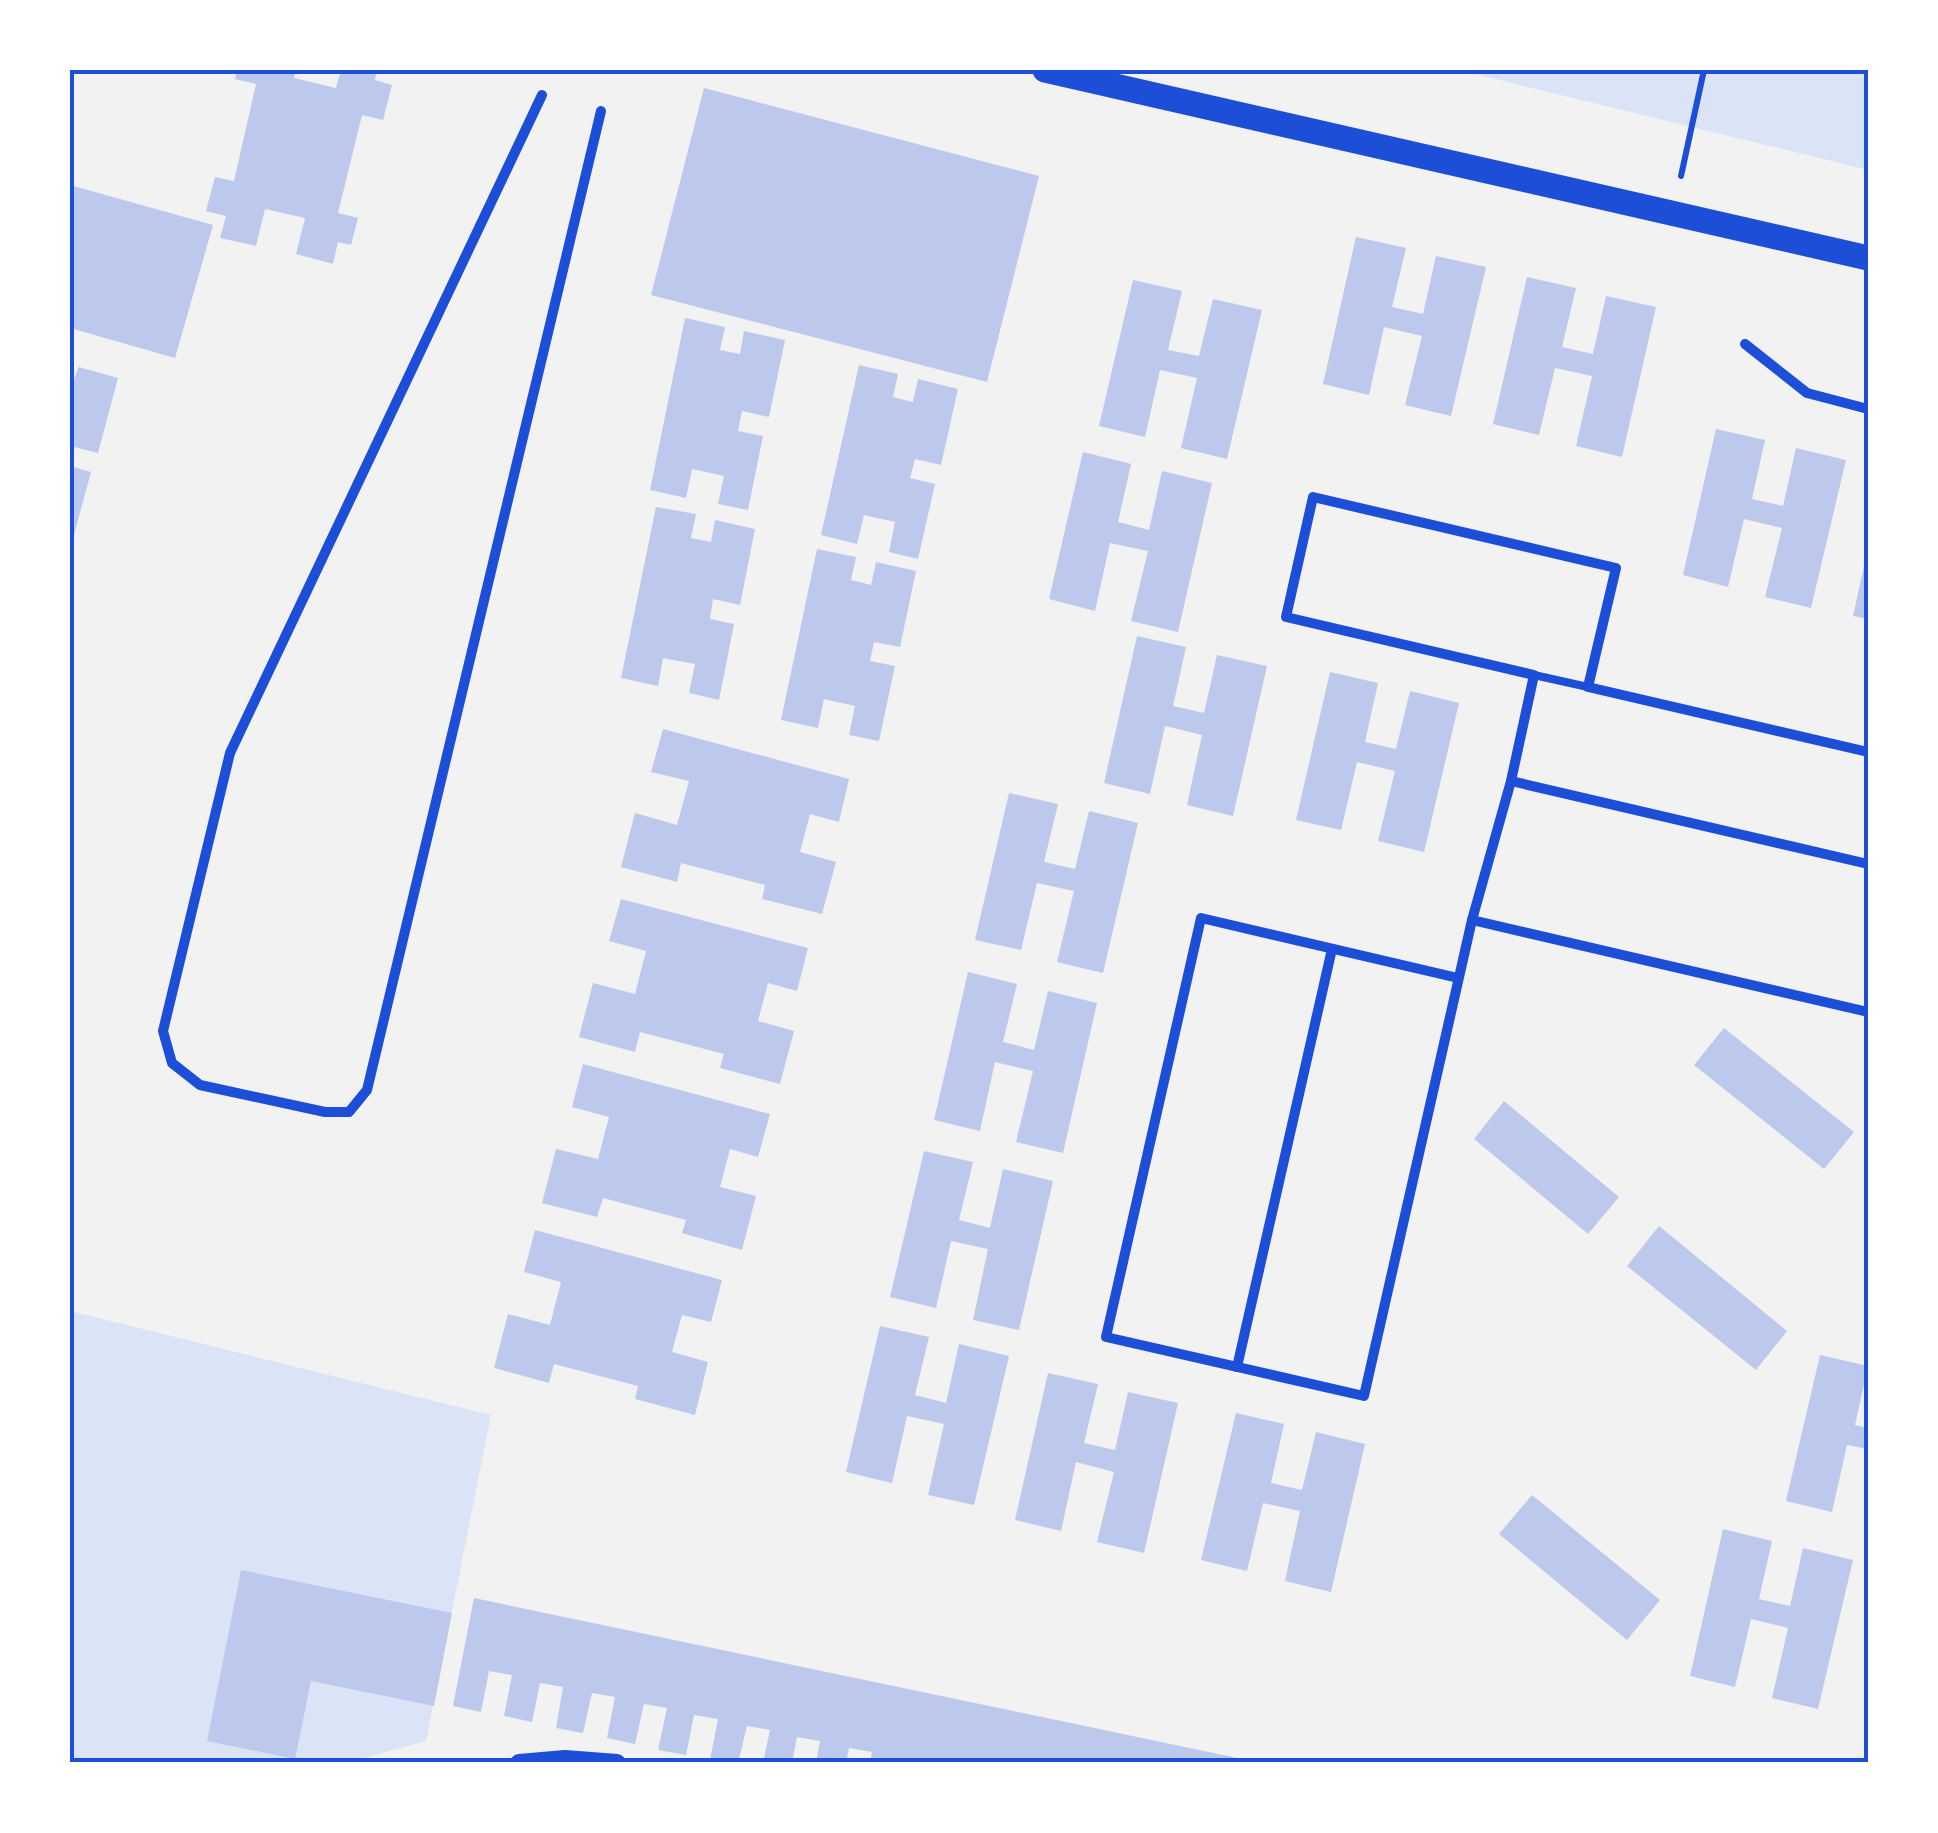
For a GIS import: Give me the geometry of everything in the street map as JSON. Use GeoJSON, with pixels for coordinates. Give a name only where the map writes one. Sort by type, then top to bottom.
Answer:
{"type":"FeatureCollection","features":[{"type":"Feature","properties":{"kind":"main road"},"geometry":{"type":"LineString","coordinates":[[1044,70],[1868,258]]}},
{"type":"Feature","properties":{"kind":"street"},"geometry":{"type":"LineString","coordinates":[[542,95],[230,753],[163,1031],[172,1063],[200,1085],[325,1112],[349,1112],[367,1090],[601,112]]}},
{"type":"Feature","properties":{"kind":"street"},"geometry":{"type":"LineString","coordinates":[[1744,344],[1807,393],[1868,409]]}},
{"type":"Feature","properties":{"kind":"street"},"geometry":{"type":"LineString","coordinates":[[1458,978],[1200,918],[1106,1337],[1364,1396],[1458,978],[1511,781],[1534,675],[1286,617],[1313,497],[1616,568],[1588,687],[1868,752]]}},
{"type":"Feature","properties":{"kind":"street"},"geometry":{"type":"LineString","coordinates":[[1511,781],[1868,864]]}},
{"type":"Feature","properties":{"kind":"street"},"geometry":{"type":"LineString","coordinates":[[1472,920],[1868,1012]]}},
{"type":"Feature","properties":{"kind":"street"},"geometry":{"type":"LineString","coordinates":[[1237,1367],[1332,949]]}},
{"type":"Feature","properties":{"kind":"street"},"geometry":{"type":"LineString","coordinates":[[519,1763],[565,1759],[617,1763]]}},
{"type":"Feature","properties":{"kind":"lane"},"geometry":{"type":"LineString","coordinates":[[1534,675],[1588,687]]}},
{"type":"Feature","properties":{"kind":"path"},"geometry":{"type":"LineString","coordinates":[[1672,214],[1704,70]]}},
{"type":"Feature","properties":{"kind":"shaded area"},"geometry":{"type":"Polygon","coordinates":[[[1458,70],[1868,70],[1868,170],[1458,70]]]}},
{"type":"Feature","properties":{"kind":"shaded area"},"geometry":{"type":"Polygon","coordinates":[[[70,1311],[491,1415],[426,1741],[346,1763],[70,1763],[70,1311]]]}},
{"type":"Feature","properties":{"kind":"building"},"geometry":{"type":"Polygon","coordinates":[[[237,70],[296,70],[294,78],[336,88],[341,70],[377,70],[375,80],[392,85],[383,120],[362,115],[338,213],[358,218],[351,245],[338,242],[333,264],[296,254],[305,218],[265,209],[256,246],[220,238],[226,216],[206,211],[215,177],[234,181],[256,84],[235,79],[237,70]]]}},
{"type":"Feature","properties":{"kind":"building"},"geometry":{"type":"Polygon","coordinates":[[[704,88],[1039,176],[987,382],[651,295],[704,88]]]}},
{"type":"Feature","properties":{"kind":"building"},"geometry":{"type":"Polygon","coordinates":[[[70,185],[213,225],[175,358],[70,328],[70,185]]]}},
{"type":"Feature","properties":{"kind":"building"},"geometry":{"type":"Polygon","coordinates":[[[1356,237],[1406,248],[1392,307],[1423,314],[1436,256],[1486,267],[1451,416],[1405,405],[1422,336],[1384,327],[1369,395],[1323,384],[1356,237]]]}},
{"type":"Feature","properties":{"kind":"building"},"geometry":{"type":"Polygon","coordinates":[[[1527,277],[1576,288],[1562,347],[1593,354],[1606,296],[1656,307],[1622,457],[1576,446],[1592,376],[1555,368],[1539,435],[1493,424],[1527,277]]]}},
{"type":"Feature","properties":{"kind":"building"},"geometry":{"type":"Polygon","coordinates":[[[1133,280],[1182,291],[1168,350],[1199,356],[1213,299],[1262,310],[1227,459],[1181,448],[1197,378],[1160,370],[1145,437],[1099,426],[1133,280]]]}},
{"type":"Feature","properties":{"kind":"building"},"geometry":{"type":"Polygon","coordinates":[[[685,318],[725,327],[720,350],[740,354],[744,331],[785,340],[769,417],[742,411],[738,431],[763,436],[748,510],[718,504],[724,476],[692,469],[686,498],[650,490],[685,318]]]}},
{"type":"Feature","properties":{"kind":"building"},"geometry":{"type":"Polygon","coordinates":[[[859,365],[898,374],[893,397],[913,402],[918,379],[958,389],[941,465],[915,459],[910,478],[935,484],[918,559],[889,552],[895,522],[864,515],[857,544],[821,535],[859,365]]]}},
{"type":"Feature","properties":{"kind":"building"},"geometry":{"type":"Polygon","coordinates":[[[79,367],[118,378],[98,453],[70,446],[70,388],[79,367]]]}},
{"type":"Feature","properties":{"kind":"building"},"geometry":{"type":"Polygon","coordinates":[[[1716,429],[1765,440],[1752,499],[1783,506],[1796,448],[1846,460],[1811,608],[1765,597],[1782,528],[1744,519],[1728,587],[1683,575],[1716,429]]]}},
{"type":"Feature","properties":{"kind":"building"},"geometry":{"type":"Polygon","coordinates":[[[1083,452],[1131,464],[1118,522],[1149,530],[1162,471],[1212,483],[1178,632],[1131,621],[1148,551],[1110,543],[1095,611],[1049,599],[1083,452]]]}},
{"type":"Feature","properties":{"kind":"building"},"geometry":{"type":"Polygon","coordinates":[[[70,466],[91,472],[71,546],[70,546],[70,466]]]}},
{"type":"Feature","properties":{"kind":"building"},"geometry":{"type":"Polygon","coordinates":[[[656,507],[696,514],[691,538],[711,542],[715,520],[755,529],[740,605],[713,599],[710,619],[734,624],[719,700],[689,693],[695,664],[663,658],[658,686],[621,678],[656,507]]]}},
{"type":"Feature","properties":{"kind":"building"},"geometry":{"type":"Polygon","coordinates":[[[817,549],[856,557],[851,580],[871,585],[876,562],[916,571],[900,647],[874,642],[870,661],[895,666],[879,741],[849,735],[855,706],[824,699],[818,728],[781,720],[817,549]]]}},
{"type":"Feature","properties":{"kind":"building"},"geometry":{"type":"Polygon","coordinates":[[[1868,557],[1868,619],[1853,616],[1868,557]]]}},
{"type":"Feature","properties":{"kind":"building"},"geometry":{"type":"Polygon","coordinates":[[[1137,636],[1186,647],[1173,706],[1204,713],[1217,655],[1267,666],[1233,816],[1187,805],[1202,735],[1165,726],[1150,794],[1104,783],[1137,636]]]}},
{"type":"Feature","properties":{"kind":"building"},"geometry":{"type":"Polygon","coordinates":[[[1330,672],[1378,683],[1365,742],[1396,749],[1410,691],[1459,703],[1424,852],[1378,841],[1395,771],[1357,762],[1341,830],[1296,820],[1330,672]]]}},
{"type":"Feature","properties":{"kind":"building"},"geometry":{"type":"Polygon","coordinates":[[[663,729],[849,779],[839,822],[810,814],[800,852],[836,862],[822,914],[762,899],[765,885],[681,863],[677,882],[621,867],[635,813],[677,825],[689,781],[651,772],[663,729]]]}},
{"type":"Feature","properties":{"kind":"building"},"geometry":{"type":"Polygon","coordinates":[[[1009,793],[1058,804],[1044,862],[1075,869],[1089,811],[1138,823],[1103,973],[1057,962],[1074,891],[1037,883],[1021,950],[975,940],[1009,793]]]}},
{"type":"Feature","properties":{"kind":"building"},"geometry":{"type":"Polygon","coordinates":[[[621,899],[808,948],[797,991],[768,983],[758,1021],[794,1031],[780,1084],[720,1068],[724,1054],[640,1032],[635,1052],[579,1037],[593,983],[635,994],[646,951],[609,941],[621,899]]]}},
{"type":"Feature","properties":{"kind":"building"},"geometry":{"type":"Polygon","coordinates":[[[968,972],[1017,984],[1003,1042],[1034,1050],[1048,991],[1097,1003],[1063,1153],[1016,1142],[1033,1071],[995,1062],[980,1131],[934,1120],[968,972]]]}},
{"type":"Feature","properties":{"kind":"building"},"geometry":{"type":"Polygon","coordinates":[[[1724,1028],[1854,1132],[1824,1169],[1694,1065],[1724,1028]]]}},
{"type":"Feature","properties":{"kind":"building"},"geometry":{"type":"Polygon","coordinates":[[[583,1064],[770,1114],[758,1157],[730,1149],[720,1187],[756,1196],[742,1250],[682,1233],[686,1220],[603,1198],[597,1217],[542,1203],[556,1149],[598,1159],[609,1117],[572,1107],[583,1064]]]}},
{"type":"Feature","properties":{"kind":"building"},"geometry":{"type":"Polygon","coordinates":[[[1504,1101],[1619,1197],[1588,1234],[1474,1139],[1504,1101]]]}},
{"type":"Feature","properties":{"kind":"building"},"geometry":{"type":"Polygon","coordinates":[[[924,1151],[973,1162],[959,1220],[990,1228],[1003,1169],[1053,1181],[1019,1330],[973,1320],[988,1249],[951,1241],[936,1308],[890,1297],[924,1151]]]}},
{"type":"Feature","properties":{"kind":"building"},"geometry":{"type":"Polygon","coordinates":[[[1659,1226],[1787,1331],[1756,1370],[1627,1266],[1659,1226]]]}},
{"type":"Feature","properties":{"kind":"building"},"geometry":{"type":"Polygon","coordinates":[[[535,1230],[722,1280],[711,1322],[682,1315],[672,1352],[708,1362],[695,1415],[635,1399],[638,1386],[554,1364],[549,1383],[494,1368],[508,1314],[550,1325],[561,1282],[524,1272],[535,1230]]]}},
{"type":"Feature","properties":{"kind":"building"},"geometry":{"type":"Polygon","coordinates":[[[880,1326],[929,1337],[915,1395],[946,1403],[959,1344],[1009,1356],[974,1505],[928,1495],[944,1424],[907,1416],[892,1483],[846,1472],[880,1326]]]}},
{"type":"Feature","properties":{"kind":"building"},"geometry":{"type":"Polygon","coordinates":[[[1820,1355],[1868,1366],[1855,1425],[1868,1428],[1868,1449],[1847,1445],[1832,1512],[1786,1501],[1820,1355]]]}},
{"type":"Feature","properties":{"kind":"building"},"geometry":{"type":"Polygon","coordinates":[[[1048,1373],[1098,1384],[1084,1443],[1115,1450],[1128,1392],[1178,1403],[1144,1553],[1097,1542],[1114,1472],[1076,1462],[1061,1531],[1015,1520],[1048,1373]]]}},
{"type":"Feature","properties":{"kind":"building"},"geometry":{"type":"Polygon","coordinates":[[[1236,1413],[1284,1424],[1271,1483],[1302,1490],[1316,1432],[1365,1444],[1331,1592],[1285,1581],[1300,1511],[1263,1503],[1247,1571],[1201,1560],[1236,1413]]]}},
{"type":"Feature","properties":{"kind":"building"},"geometry":{"type":"Polygon","coordinates":[[[1532,1495],[1660,1600],[1627,1640],[1499,1534],[1532,1495]]]}},
{"type":"Feature","properties":{"kind":"building"},"geometry":{"type":"Polygon","coordinates":[[[1723,1529],[1772,1541],[1759,1599],[1790,1606],[1803,1548],[1853,1560],[1818,1709],[1772,1698],[1788,1628],[1751,1619],[1735,1687],[1690,1676],[1723,1529]]]}},
{"type":"Feature","properties":{"kind":"building"},"geometry":{"type":"Polygon","coordinates":[[[241,1570],[452,1613],[434,1706],[311,1681],[295,1759],[207,1741],[241,1570]]]}},
{"type":"Feature","properties":{"kind":"building"},"geometry":{"type":"Polygon","coordinates":[[[474,1598],[1252,1763],[922,1763],[900,1758],[899,1763],[870,1763],[872,1752],[849,1748],[846,1763],[816,1763],[820,1741],[797,1737],[792,1763],[763,1763],[770,1730],[747,1726],[738,1763],[724,1763],[710,1760],[718,1719],[694,1715],[686,1755],[658,1750],[667,1708],[644,1704],[635,1744],[607,1738],[615,1697],[592,1693],[583,1733],[556,1728],[563,1687],[540,1683],[532,1722],[504,1716],[512,1675],[489,1671],[481,1712],[453,1706],[474,1598]]]}}]}
